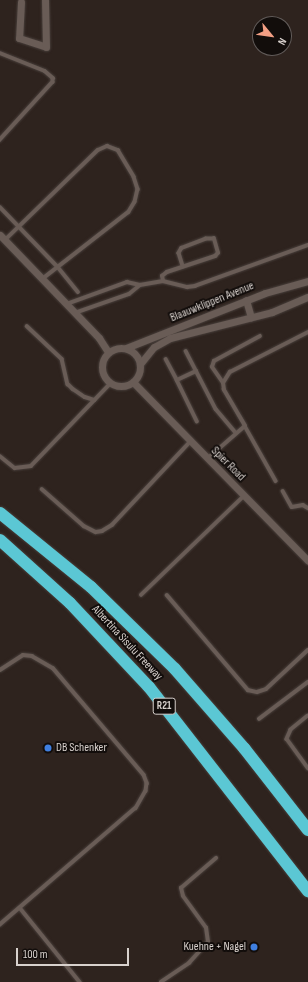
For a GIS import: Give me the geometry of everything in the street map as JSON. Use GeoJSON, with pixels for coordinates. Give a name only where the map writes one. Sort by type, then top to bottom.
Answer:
{"type":"FeatureCollection","features":[{"type":"Feature","properties":{"kind":"highway","name":"Albertina Sisulu Freeway"},"geometry":{"type":"LineString","coordinates":[[0,513],[90,587],[175,670],[244,748],[308,830]]}},
{"type":"Feature","properties":{"kind":"highway","name":"Albertina Sisulu Freeway"},"geometry":{"type":"LineString","coordinates":[[0,540],[70,603],[149,687],[308,891]]}},
{"type":"Feature","properties":{"kind":"street"},"geometry":{"type":"LineString","coordinates":[[21,2],[19,38],[46,47],[45,0]]}},
{"type":"Feature","properties":{"kind":"street"},"geometry":{"type":"LineString","coordinates":[[2,238],[67,304],[108,352]]}},
{"type":"Feature","properties":{"kind":"street"},"geometry":{"type":"LineString","coordinates":[[305,282],[307,297]]}},
{"type":"Feature","properties":{"kind":"street","name":"Blaauwklippen Avenue"},"geometry":{"type":"LineString","coordinates":[[126,348],[246,300],[305,282]]}},
{"type":"Feature","properties":{"kind":"street","name":"Blaauwklippen Avenue"},"geometry":{"type":"LineString","coordinates":[[140,364],[154,347],[170,338],[251,317],[307,297]]}},
{"type":"Feature","properties":{"kind":"street"},"geometry":{"type":"LineString","coordinates":[[246,300],[251,317]]}},
{"type":"Feature","properties":{"kind":"street"},"geometry":{"type":"LineString","coordinates":[[126,348],[135,354],[140,364],[139,374],[133,382],[122,387],[110,384],[101,369],[108,352],[113,349],[126,348]]}},
{"type":"Feature","properties":{"kind":"street","name":"Spier Road"},"geometry":{"type":"LineString","coordinates":[[133,382],[190,442],[307,559]]}},
{"type":"Feature","properties":{"kind":"lane"},"geometry":{"type":"LineString","coordinates":[[0,53],[45,71],[52,75],[53,82],[0,140]]}},
{"type":"Feature","properties":{"kind":"lane"},"geometry":{"type":"LineString","coordinates":[[2,238],[19,226],[98,150],[107,146],[118,150],[134,177],[138,189],[135,202],[129,212],[43,279]]}},
{"type":"Feature","properties":{"kind":"lane"},"geometry":{"type":"LineString","coordinates":[[0,207],[58,267],[78,292]]}},
{"type":"Feature","properties":{"kind":"lane"},"geometry":{"type":"LineString","coordinates":[[164,281],[164,274],[216,256],[218,253],[214,239],[206,239],[182,248],[179,254],[184,266]]}},
{"type":"Feature","properties":{"kind":"lane"},"geometry":{"type":"LineString","coordinates":[[67,304],[127,282],[140,285],[164,281],[187,287],[195,286],[308,245]]}},
{"type":"Feature","properties":{"kind":"lane"},"geometry":{"type":"LineString","coordinates":[[75,313],[129,294],[140,285]]}},
{"type":"Feature","properties":{"kind":"lane"},"geometry":{"type":"LineString","coordinates":[[27,326],[62,359],[68,384],[85,398],[95,400]]}},
{"type":"Feature","properties":{"kind":"lane"},"geometry":{"type":"LineString","coordinates":[[223,384],[230,372],[308,332]]}},
{"type":"Feature","properties":{"kind":"lane"},"geometry":{"type":"LineString","coordinates":[[260,336],[214,361],[212,367],[223,384],[276,481]]}},
{"type":"Feature","properties":{"kind":"lane"},"geometry":{"type":"LineString","coordinates":[[186,351],[216,409],[235,432]]}},
{"type":"Feature","properties":{"kind":"lane"},"geometry":{"type":"LineString","coordinates":[[166,359],[197,421]]}},
{"type":"Feature","properties":{"kind":"lane"},"geometry":{"type":"LineString","coordinates":[[177,380],[196,371]]}},
{"type":"Feature","properties":{"kind":"lane"},"geometry":{"type":"LineString","coordinates":[[0,456],[15,468],[31,466],[110,384]]}},
{"type":"Feature","properties":{"kind":"lane"},"geometry":{"type":"LineString","coordinates":[[207,459],[235,432],[245,426]]}},
{"type":"Feature","properties":{"kind":"lane"},"geometry":{"type":"LineString","coordinates":[[42,489],[84,526],[96,532],[102,531],[112,525],[190,442]]}},
{"type":"Feature","properties":{"kind":"lane"},"geometry":{"type":"LineString","coordinates":[[283,491],[289,505],[308,508]]}},
{"type":"Feature","properties":{"kind":"lane"},"geometry":{"type":"LineString","coordinates":[[141,595],[244,496]]}},
{"type":"Feature","properties":{"kind":"lane"},"geometry":{"type":"LineString","coordinates":[[167,595],[248,690],[257,692],[266,689],[308,650]]}},
{"type":"Feature","properties":{"kind":"lane"},"geometry":{"type":"LineString","coordinates":[[0,670],[23,655],[32,656],[53,668],[144,775],[147,783],[144,795],[136,808],[21,909],[0,925]]}},
{"type":"Feature","properties":{"kind":"lane"},"geometry":{"type":"LineString","coordinates":[[259,719],[308,682]]}},
{"type":"Feature","properties":{"kind":"lane"},"geometry":{"type":"LineString","coordinates":[[308,716],[291,730],[287,739],[308,768]]}},
{"type":"Feature","properties":{"kind":"lane"},"geometry":{"type":"LineString","coordinates":[[161,982],[189,963],[208,942],[206,928],[183,896],[181,888],[216,858]]}},
{"type":"Feature","properties":{"kind":"lane"},"geometry":{"type":"LineString","coordinates":[[21,909],[80,982]]}},
{"type":"Feature","properties":{"kind":"place","name":"DB Schenker"},"geometry":{"type":"Point","coordinates":[48,748]}},
{"type":"Feature","properties":{"kind":"place","name":"Kuehne + Nagel"},"geometry":{"type":"Point","coordinates":[254,947]}}]}
